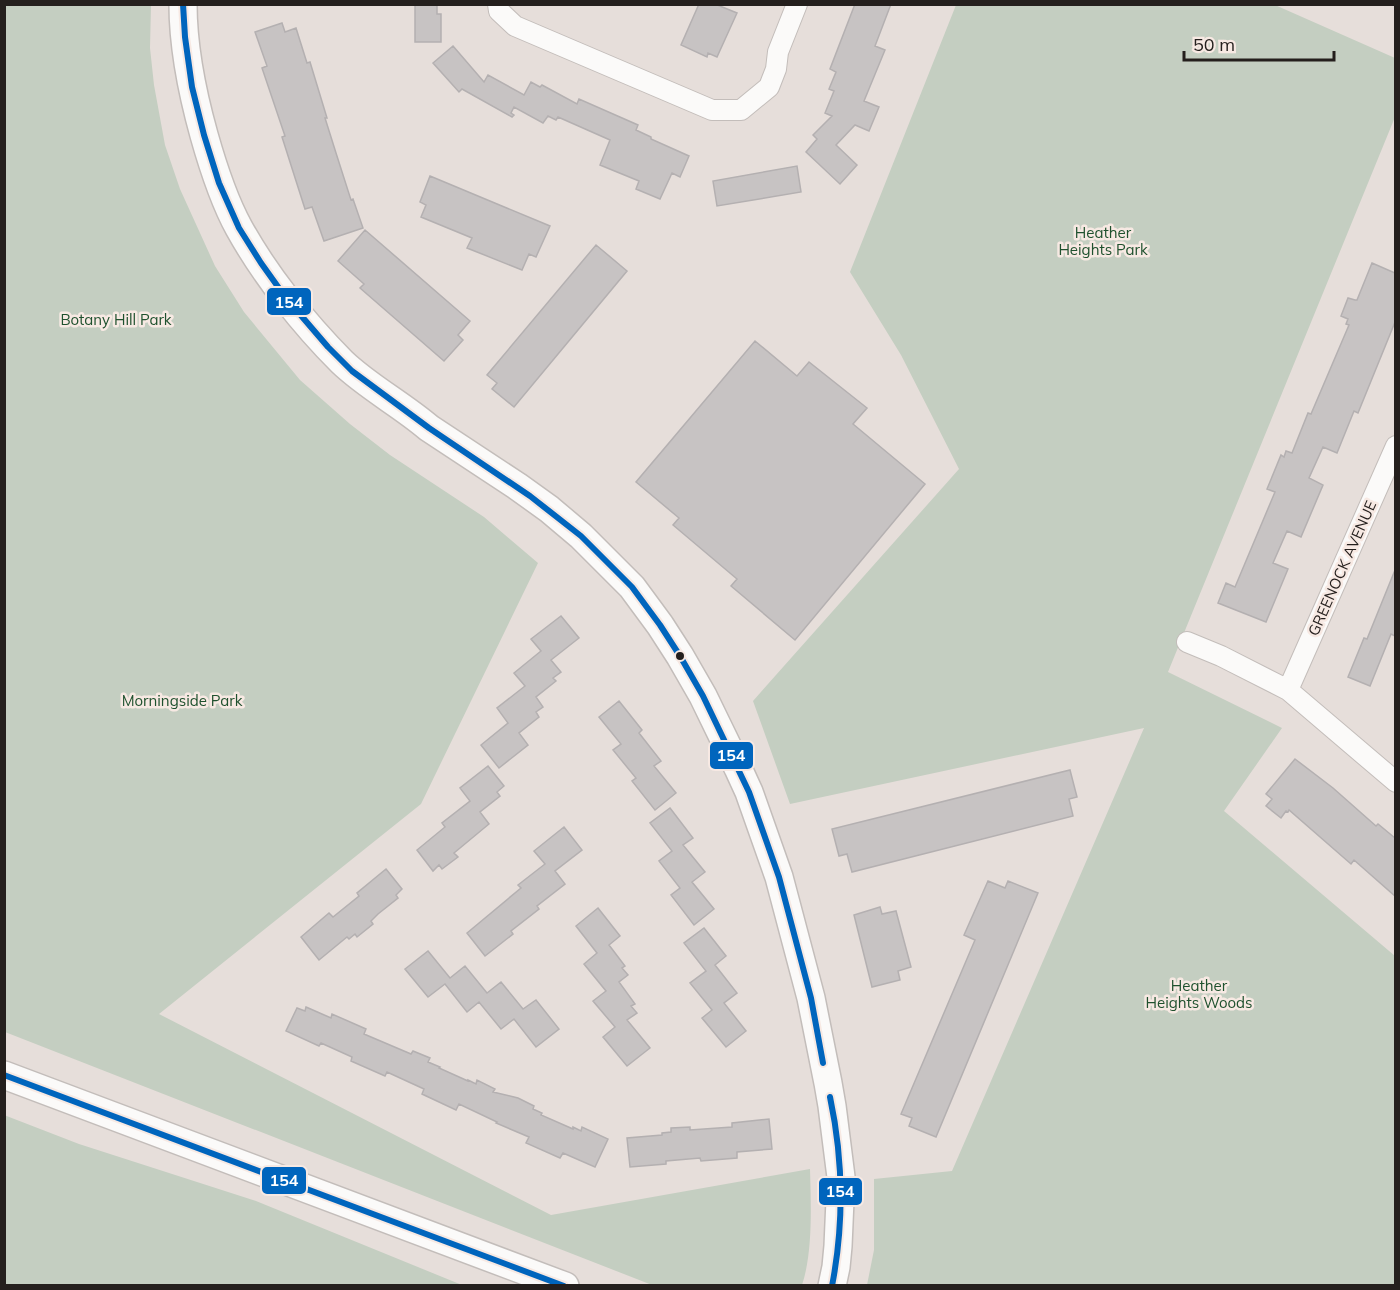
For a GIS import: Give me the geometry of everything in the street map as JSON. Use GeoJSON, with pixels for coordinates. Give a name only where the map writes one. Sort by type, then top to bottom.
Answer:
{"type":"FeatureCollection","features":[{"type":"Feature","properties":{"kind":"street"},"geometry":{"type":"LineString","coordinates":[[183,4],[183,23],[193,95],[214,171],[238,227],[272,279],[308,325],[343,363],[361,378],[416,416],[429,428],[530,496],[581,536],[632,587],[660,625],[707,703],[749,792],[779,877],[810,998],[832,1106],[841,1177],[838,1246],[832,1286]]}},
{"type":"Feature","properties":{"kind":"street"},"geometry":{"type":"LineString","coordinates":[[498,4],[499,11],[515,26],[712,110],[741,110],[769,87],[776,69],[778,52],[797,4]]}},
{"type":"Feature","properties":{"kind":"street","name":"GREENOCK AVENUE"},"geometry":{"type":"LineString","coordinates":[[1288,690],[1392,466],[1395,446]]}},
{"type":"Feature","properties":{"kind":"street"},"geometry":{"type":"LineString","coordinates":[[1187,642],[1221,656],[1288,690],[1395,782]]}},
{"type":"Feature","properties":{"kind":"street"},"geometry":{"type":"LineString","coordinates":[[4,1075],[565,1286]]}},
{"type":"Feature","properties":{"kind":"green space"},"geometry":{"type":"Polygon","coordinates":[[[4,5],[151,5],[150,48],[165,145],[180,189],[215,266],[244,312],[300,380],[350,424],[390,455],[484,517],[538,563],[421,804],[159,1014],[551,1215],[810,1169],[810,1243],[802,1285],[652,1285],[5,1032],[4,5]]]}},
{"type":"Feature","properties":{"kind":"green space","name":"Heather Heights Park"},"geometry":{"type":"Polygon","coordinates":[[[956,5],[1275,5],[1395,58],[1395,117],[1168,672],[1282,728],[1224,811],[1395,956],[1395,1285],[867,1285],[874,1250],[874,1179],[952,1171],[1144,728],[790,804],[753,701],[959,469],[901,355],[850,272],[956,5]]]}},
{"type":"Feature","properties":{"kind":"green space"},"geometry":{"type":"Polygon","coordinates":[[[4,1115],[79,1144],[256,1201],[462,1285],[5,1285],[4,1115]]]}},
{"type":"Feature","properties":{"kind":"building"},"geometry":{"type":"Polygon","coordinates":[[[415,4],[437,4],[437,14],[441,14],[441,42],[415,42],[415,4]]]}},
{"type":"Feature","properties":{"kind":"building"},"geometry":{"type":"Polygon","coordinates":[[[699,4],[715,4],[737,13],[717,57],[708,53],[707,57],[681,45],[699,4]]]}},
{"type":"Feature","properties":{"kind":"building"},"geometry":{"type":"Polygon","coordinates":[[[855,4],[891,4],[875,46],[885,50],[864,101],[879,107],[869,131],[855,125],[836,145],[857,165],[840,184],[806,152],[817,139],[813,135],[832,116],[825,113],[834,91],[829,89],[836,72],[830,69],[855,4]]]}},
{"type":"Feature","properties":{"kind":"building"},"geometry":{"type":"Polygon","coordinates":[[[282,23],[285,32],[296,28],[307,63],[310,62],[351,200],[353,199],[363,228],[324,241],[312,207],[305,209],[282,137],[285,136],[262,68],[267,66],[255,32],[282,23]]]}},
{"type":"Feature","properties":{"kind":"building"},"geometry":{"type":"Polygon","coordinates":[[[453,46],[484,82],[488,75],[524,95],[531,82],[540,87],[542,85],[577,104],[579,99],[638,125],[636,130],[689,156],[680,177],[672,173],[660,199],[636,189],[639,181],[600,165],[610,140],[558,117],[556,120],[548,116],[543,123],[514,107],[512,117],[462,89],[459,92],[433,63],[453,46]]]}},
{"type":"Feature","properties":{"kind":"building"},"geometry":{"type":"Polygon","coordinates":[[[797,166],[801,192],[717,206],[713,181],[797,166]]]}},
{"type":"Feature","properties":{"kind":"building"},"geometry":{"type":"Polygon","coordinates":[[[430,176],[550,226],[536,257],[529,254],[522,270],[467,248],[472,238],[421,217],[426,205],[420,202],[430,176]]]}},
{"type":"Feature","properties":{"kind":"building"},"geometry":{"type":"Polygon","coordinates":[[[365,230],[470,321],[458,335],[463,340],[444,361],[360,288],[364,284],[338,261],[365,230]]]}},
{"type":"Feature","properties":{"kind":"building"},"geometry":{"type":"Polygon","coordinates":[[[596,245],[627,271],[514,407],[492,389],[497,383],[487,375],[596,245]]]}},
{"type":"Feature","properties":{"kind":"building"},"geometry":{"type":"Polygon","coordinates":[[[1372,263],[1395,273],[1395,322],[1358,413],[1354,411],[1337,453],[1323,447],[1309,478],[1323,485],[1301,537],[1287,531],[1273,563],[1288,569],[1266,622],[1218,603],[1226,583],[1235,587],[1275,492],[1267,489],[1281,455],[1284,457],[1286,451],[1292,453],[1308,413],[1311,414],[1349,325],[1346,324],[1348,319],[1341,316],[1348,298],[1357,300],[1372,263]]]}},
{"type":"Feature","properties":{"kind":"building"},"geometry":{"type":"Polygon","coordinates":[[[755,341],[797,376],[809,362],[867,408],[853,424],[925,484],[795,640],[731,586],[737,579],[673,525],[679,518],[636,482],[755,341]]]}},
{"type":"Feature","properties":{"kind":"building"},"geometry":{"type":"Polygon","coordinates":[[[1395,570],[1395,636],[1391,634],[1370,686],[1348,677],[1364,638],[1367,639],[1395,570]]]}},
{"type":"Feature","properties":{"kind":"building"},"geometry":{"type":"Polygon","coordinates":[[[561,616],[579,638],[551,660],[561,672],[553,678],[556,681],[536,697],[543,707],[536,712],[539,717],[519,733],[528,745],[499,768],[481,745],[508,723],[497,708],[525,686],[514,673],[541,651],[531,639],[561,616]]]}},
{"type":"Feature","properties":{"kind":"building"},"geometry":{"type":"Polygon","coordinates":[[[619,701],[642,730],[639,733],[661,761],[654,766],[676,793],[655,810],[632,781],[636,778],[613,750],[621,744],[599,717],[619,701]]]}},
{"type":"Feature","properties":{"kind":"building"},"geometry":{"type":"Polygon","coordinates":[[[1295,759],[1333,788],[1376,826],[1378,824],[1395,838],[1395,896],[1354,860],[1351,864],[1289,810],[1281,818],[1266,806],[1272,799],[1266,794],[1295,759]]]}},
{"type":"Feature","properties":{"kind":"building"},"geometry":{"type":"Polygon","coordinates":[[[488,766],[504,786],[497,792],[500,796],[480,812],[489,824],[454,853],[458,857],[442,869],[439,865],[433,871],[417,850],[445,827],[442,823],[470,801],[460,788],[488,766]]]}},
{"type":"Feature","properties":{"kind":"building"},"geometry":{"type":"Polygon","coordinates":[[[1070,770],[1077,797],[1069,799],[1073,816],[852,872],[847,854],[839,856],[832,829],[1070,770]]]}},
{"type":"Feature","properties":{"kind":"building"},"geometry":{"type":"Polygon","coordinates":[[[670,808],[693,838],[683,845],[705,872],[692,882],[714,909],[694,925],[671,895],[680,888],[659,861],[672,851],[650,823],[670,808]]]}},
{"type":"Feature","properties":{"kind":"building"},"geometry":{"type":"Polygon","coordinates":[[[564,827],[582,850],[555,871],[565,884],[511,931],[513,934],[485,956],[467,933],[521,888],[518,885],[545,864],[534,851],[564,827]]]}},
{"type":"Feature","properties":{"kind":"building"},"geometry":{"type":"Polygon","coordinates":[[[386,869],[402,889],[396,895],[398,898],[378,914],[371,921],[373,924],[357,937],[355,934],[349,939],[347,937],[319,960],[301,937],[329,913],[333,917],[359,896],[357,893],[386,869]]]}},
{"type":"Feature","properties":{"kind":"building"},"geometry":{"type":"Polygon","coordinates":[[[988,881],[1005,888],[1008,881],[1038,893],[936,1137],[909,1126],[912,1118],[901,1114],[975,940],[964,935],[988,881]]]}},
{"type":"Feature","properties":{"kind":"building"},"geometry":{"type":"Polygon","coordinates":[[[880,907],[882,914],[896,911],[911,967],[898,971],[900,980],[872,987],[854,915],[880,907]]]}},
{"type":"Feature","properties":{"kind":"building"},"geometry":{"type":"Polygon","coordinates":[[[598,908],[620,936],[609,945],[625,966],[622,968],[628,975],[619,982],[635,1004],[631,1006],[637,1013],[627,1020],[650,1048],[627,1066],[603,1037],[615,1027],[593,1001],[606,991],[584,964],[597,953],[576,926],[598,908]]]}},
{"type":"Feature","properties":{"kind":"building"},"geometry":{"type":"Polygon","coordinates":[[[704,928],[726,956],[715,965],[737,993],[724,1003],[746,1031],[726,1047],[702,1018],[712,1010],[690,983],[706,971],[684,943],[704,928]]]}},
{"type":"Feature","properties":{"kind":"building"},"geometry":{"type":"Polygon","coordinates":[[[428,951],[450,978],[465,966],[487,993],[501,982],[523,1009],[536,1000],[559,1029],[536,1047],[514,1019],[501,1029],[479,1002],[467,1012],[445,984],[428,997],[405,969],[428,951]]]}},
{"type":"Feature","properties":{"kind":"building"},"geometry":{"type":"Polygon","coordinates":[[[306,1007],[331,1018],[332,1014],[366,1029],[364,1034],[411,1054],[413,1051],[430,1058],[428,1062],[439,1068],[476,1084],[477,1080],[495,1089],[493,1092],[518,1098],[534,1106],[533,1109],[542,1113],[541,1115],[573,1129],[573,1127],[581,1131],[582,1127],[608,1139],[595,1167],[563,1153],[560,1158],[526,1143],[529,1137],[459,1104],[456,1110],[422,1094],[424,1089],[387,1072],[385,1076],[351,1061],[352,1057],[321,1043],[319,1046],[286,1031],[297,1008],[305,1011],[306,1007]]]}},
{"type":"Feature","properties":{"kind":"building"},"geometry":{"type":"Polygon","coordinates":[[[769,1119],[772,1149],[737,1152],[737,1158],[701,1161],[700,1158],[630,1167],[627,1138],[662,1135],[662,1133],[671,1132],[671,1128],[690,1127],[690,1130],[732,1127],[732,1123],[769,1119]]]}},
{"type":"Feature","properties":{"kind":"transit line","name":"154"},"geometry":{"type":"LineString","coordinates":[[183,4],[192,87],[219,183],[239,228],[286,298],[352,371],[429,428],[530,496],[581,536],[632,587],[680,656],[703,696],[749,792],[779,877],[811,998],[823,1063]]}},
{"type":"Feature","properties":{"kind":"transit line","name":"154"},"geometry":{"type":"LineString","coordinates":[[4,1075],[564,1286]]}},
{"type":"Feature","properties":{"kind":"transit line","name":"154"},"geometry":{"type":"LineString","coordinates":[[830,1097],[840,1167],[839,1239],[832,1286]]}},
{"type":"Feature","properties":{"kind":"park label","name":"Botany Hill Park"},"geometry":{"type":"Point","coordinates":[116,319]}},
{"type":"Feature","properties":{"kind":"park label","name":"Morningside Park"},"geometry":{"type":"Point","coordinates":[182,700]}},
{"type":"Feature","properties":{"kind":"park label","name":"Heather Heights Woods"},"geometry":{"type":"Point","coordinates":[1199,994]}}]}
